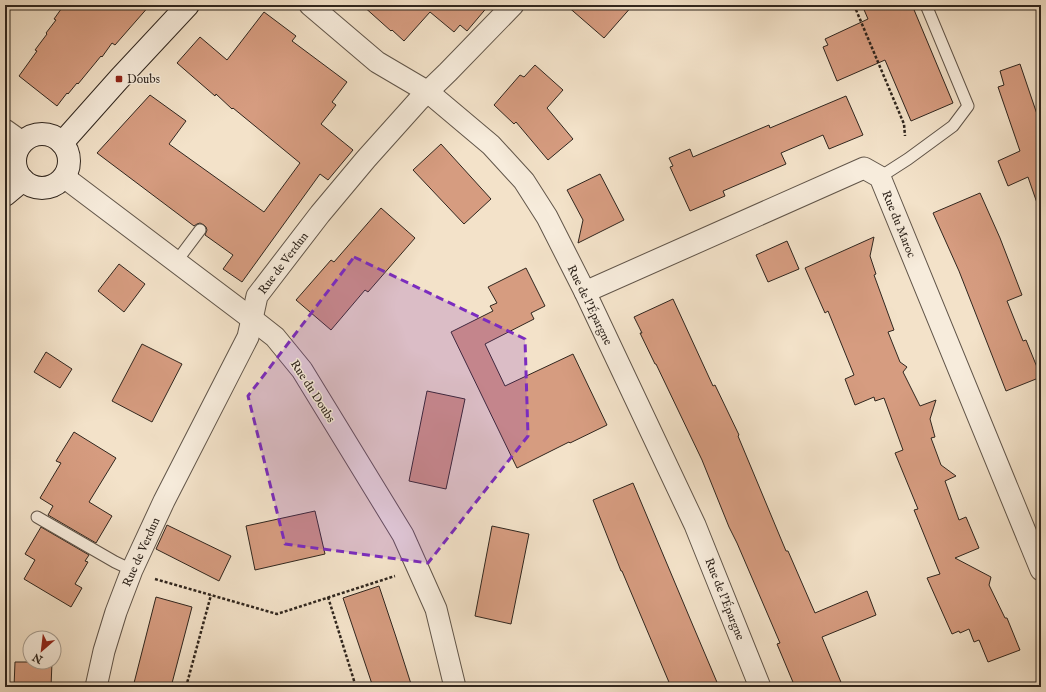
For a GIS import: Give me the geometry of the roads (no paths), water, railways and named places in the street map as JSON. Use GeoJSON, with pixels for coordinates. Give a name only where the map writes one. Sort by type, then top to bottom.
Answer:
{"type":"FeatureCollection","features":[{"type":"Feature","properties":{"kind":"street","name":"Rue de l'Épargne"},"geometry":{"type":"LineString","coordinates":[[310,5],[377,62],[428,92],[490,145],[524,181],[547,217],[585,292],[695,525],[760,687]]}},
{"type":"Feature","properties":{"kind":"street","name":"Rue de Verdun"},"geometry":{"type":"LineString","coordinates":[[96,687],[104,651],[116,612],[132,570],[164,501],[248,337],[258,296],[320,214],[366,159],[418,101],[513,5]]}},
{"type":"Feature","properties":{"kind":"street"},"geometry":{"type":"LineString","coordinates":[[62,143],[179,8]]}},
{"type":"Feature","properties":{"kind":"street"},"geometry":{"type":"LineString","coordinates":[[38,134],[47,134],[55,137],[62,143],[67,150],[69,159],[68,168],[64,177],[59,182],[52,186],[36,188],[23,180],[18,174],[15,165],[15,157],[18,149],[14,136],[29,137],[38,134]]}},
{"type":"Feature","properties":{"kind":"street","name":"Rue du Maroc"},"geometry":{"type":"LineString","coordinates":[[585,292],[864,168],[880,177],[1041,570]]}},
{"type":"Feature","properties":{"kind":"street","name":"Rue du Doubs"},"geometry":{"type":"LineString","coordinates":[[64,177],[275,337],[302,370],[404,535],[436,609],[454,687]]}},
{"type":"Feature","properties":{"kind":"street"},"geometry":{"type":"LineString","coordinates":[[5,195],[23,180]]}},
{"type":"Feature","properties":{"kind":"lane"},"geometry":{"type":"LineString","coordinates":[[880,177],[908,159],[953,126],[968,106],[926,5]]}},
{"type":"Feature","properties":{"kind":"lane"},"geometry":{"type":"LineString","coordinates":[[176,262],[200,230]]}},
{"type":"Feature","properties":{"kind":"lane"},"geometry":{"type":"LineString","coordinates":[[37,517],[115,562],[132,570]]}},
{"type":"Feature","properties":{"kind":"place","name":"Doubs"},"geometry":{"type":"Point","coordinates":[119,79]}}]}
